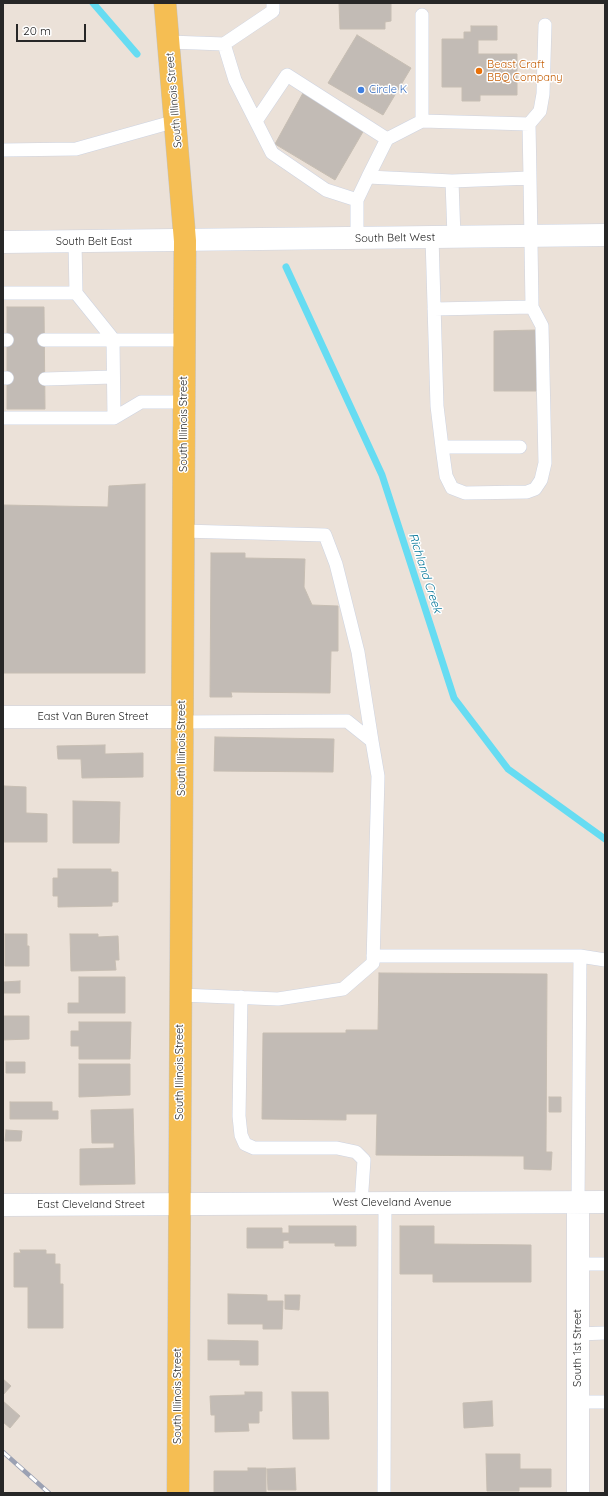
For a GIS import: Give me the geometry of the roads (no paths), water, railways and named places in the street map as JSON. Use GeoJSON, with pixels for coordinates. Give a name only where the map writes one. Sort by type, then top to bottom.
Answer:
{"type":"FeatureCollection","features":[{"type":"Feature","properties":{"kind":"main road","name":"South Illinois Street"},"geometry":{"type":"LineString","coordinates":[[165,3],[185,241],[178,1493]]}},
{"type":"Feature","properties":{"kind":"street","name":"South Belt West"},"geometry":{"type":"LineString","coordinates":[[185,241],[605,235]]}},
{"type":"Feature","properties":{"kind":"street","name":"South Belt East"},"geometry":{"type":"LineString","coordinates":[[3,242],[185,241]]}},
{"type":"Feature","properties":{"kind":"street","name":"East Van Buren Street"},"geometry":{"type":"LineString","coordinates":[[3,717],[182,719]]}},
{"type":"Feature","properties":{"kind":"street","name":"West Cleveland Avenue"},"geometry":{"type":"LineString","coordinates":[[180,1204],[605,1202]]}},
{"type":"Feature","properties":{"kind":"street","name":"South 1st Street"},"geometry":{"type":"LineString","coordinates":[[578,1203],[578,1493]]}},
{"type":"Feature","properties":{"kind":"street","name":"East Cleveland Street"},"geometry":{"type":"LineString","coordinates":[[3,1205],[180,1204]]}},
{"type":"Feature","properties":{"kind":"lane"},"geometry":{"type":"LineString","coordinates":[[169,42],[224,44],[273,11],[273,3]]}},
{"type":"Feature","properties":{"kind":"lane"},"geometry":{"type":"LineString","coordinates":[[422,15],[422,121]]}},
{"type":"Feature","properties":{"kind":"lane"},"geometry":{"type":"LineString","coordinates":[[432,237],[437,406],[446,476],[452,488],[465,493],[527,492],[534,489],[541,480],[545,463],[542,326],[532,307],[529,124],[540,111],[543,94],[545,25]]}},
{"type":"Feature","properties":{"kind":"lane"},"geometry":{"type":"LineString","coordinates":[[224,44],[235,80],[272,153],[326,190],[356,200]]}},
{"type":"Feature","properties":{"kind":"lane"},"geometry":{"type":"LineString","coordinates":[[256,121],[286,75],[387,138]]}},
{"type":"Feature","properties":{"kind":"lane"},"geometry":{"type":"LineString","coordinates":[[3,150],[76,149],[176,121]]}},
{"type":"Feature","properties":{"kind":"lane"},"geometry":{"type":"LineString","coordinates":[[357,238],[356,200],[387,138],[422,121],[529,124]]}},
{"type":"Feature","properties":{"kind":"lane"},"geometry":{"type":"LineString","coordinates":[[368,177],[452,181],[530,178]]}},
{"type":"Feature","properties":{"kind":"lane"},"geometry":{"type":"LineString","coordinates":[[452,181],[454,237]]}},
{"type":"Feature","properties":{"kind":"lane"},"geometry":{"type":"LineString","coordinates":[[75,242],[76,293],[113,339],[114,418]]}},
{"type":"Feature","properties":{"kind":"lane"},"geometry":{"type":"LineString","coordinates":[[3,293],[76,293]]}},
{"type":"Feature","properties":{"kind":"lane"},"geometry":{"type":"LineString","coordinates":[[434,309],[532,307]]}},
{"type":"Feature","properties":{"kind":"lane"},"geometry":{"type":"LineString","coordinates":[[44,340],[185,340]]}},
{"type":"Feature","properties":{"kind":"lane"},"geometry":{"type":"LineString","coordinates":[[45,379],[113,378]]}},
{"type":"Feature","properties":{"kind":"lane"},"geometry":{"type":"LineString","coordinates":[[3,418],[114,418],[141,402],[184,402]]}},
{"type":"Feature","properties":{"kind":"lane"},"geometry":{"type":"LineString","coordinates":[[442,447],[520,447]]}},
{"type":"Feature","properties":{"kind":"lane"},"geometry":{"type":"LineString","coordinates":[[181,995],[278,999],[343,989],[373,963],[378,776],[358,652],[339,577],[325,536],[183,531]]}},
{"type":"Feature","properties":{"kind":"lane"},"geometry":{"type":"LineString","coordinates":[[182,719],[347,721],[372,742]]}},
{"type":"Feature","properties":{"kind":"lane"},"geometry":{"type":"LineString","coordinates":[[373,956],[580,956],[605,960]]}},
{"type":"Feature","properties":{"kind":"lane"},"geometry":{"type":"LineString","coordinates":[[578,1203],[580,956]]}},
{"type":"Feature","properties":{"kind":"lane"},"geometry":{"type":"LineString","coordinates":[[242,997],[239,1116],[241,1135],[245,1144],[254,1148],[337,1148],[356,1152],[364,1160],[361,1204]]}},
{"type":"Feature","properties":{"kind":"lane"},"geometry":{"type":"LineString","coordinates":[[384,1493],[385,1204]]}},
{"type":"Feature","properties":{"kind":"lane"},"geometry":{"type":"LineString","coordinates":[[578,1264],[605,1264]]}},
{"type":"Feature","properties":{"kind":"lane"},"geometry":{"type":"LineString","coordinates":[[578,1334],[605,1333]]}},
{"type":"Feature","properties":{"kind":"lane"},"geometry":{"type":"LineString","coordinates":[[578,1402],[605,1402]]}},
{"type":"Feature","properties":{"kind":"waterway","name":"Richland Creek"},"geometry":{"type":"LineString","coordinates":[[93,3],[137,54]]}},
{"type":"Feature","properties":{"kind":"waterway","name":"Richland Creek"},"geometry":{"type":"LineString","coordinates":[[286,267],[382,475],[454,698],[508,769],[605,839]]}},
{"type":"Feature","properties":{"kind":"railway"},"geometry":{"type":"LineString","coordinates":[[3,1452],[49,1493]]}},
{"type":"Feature","properties":{"kind":"place","name":"Beast Craft BBQ Company"},"geometry":{"type":"Point","coordinates":[479,71]}},
{"type":"Feature","properties":{"kind":"place","name":"Circle K"},"geometry":{"type":"Point","coordinates":[361,90]}}]}
